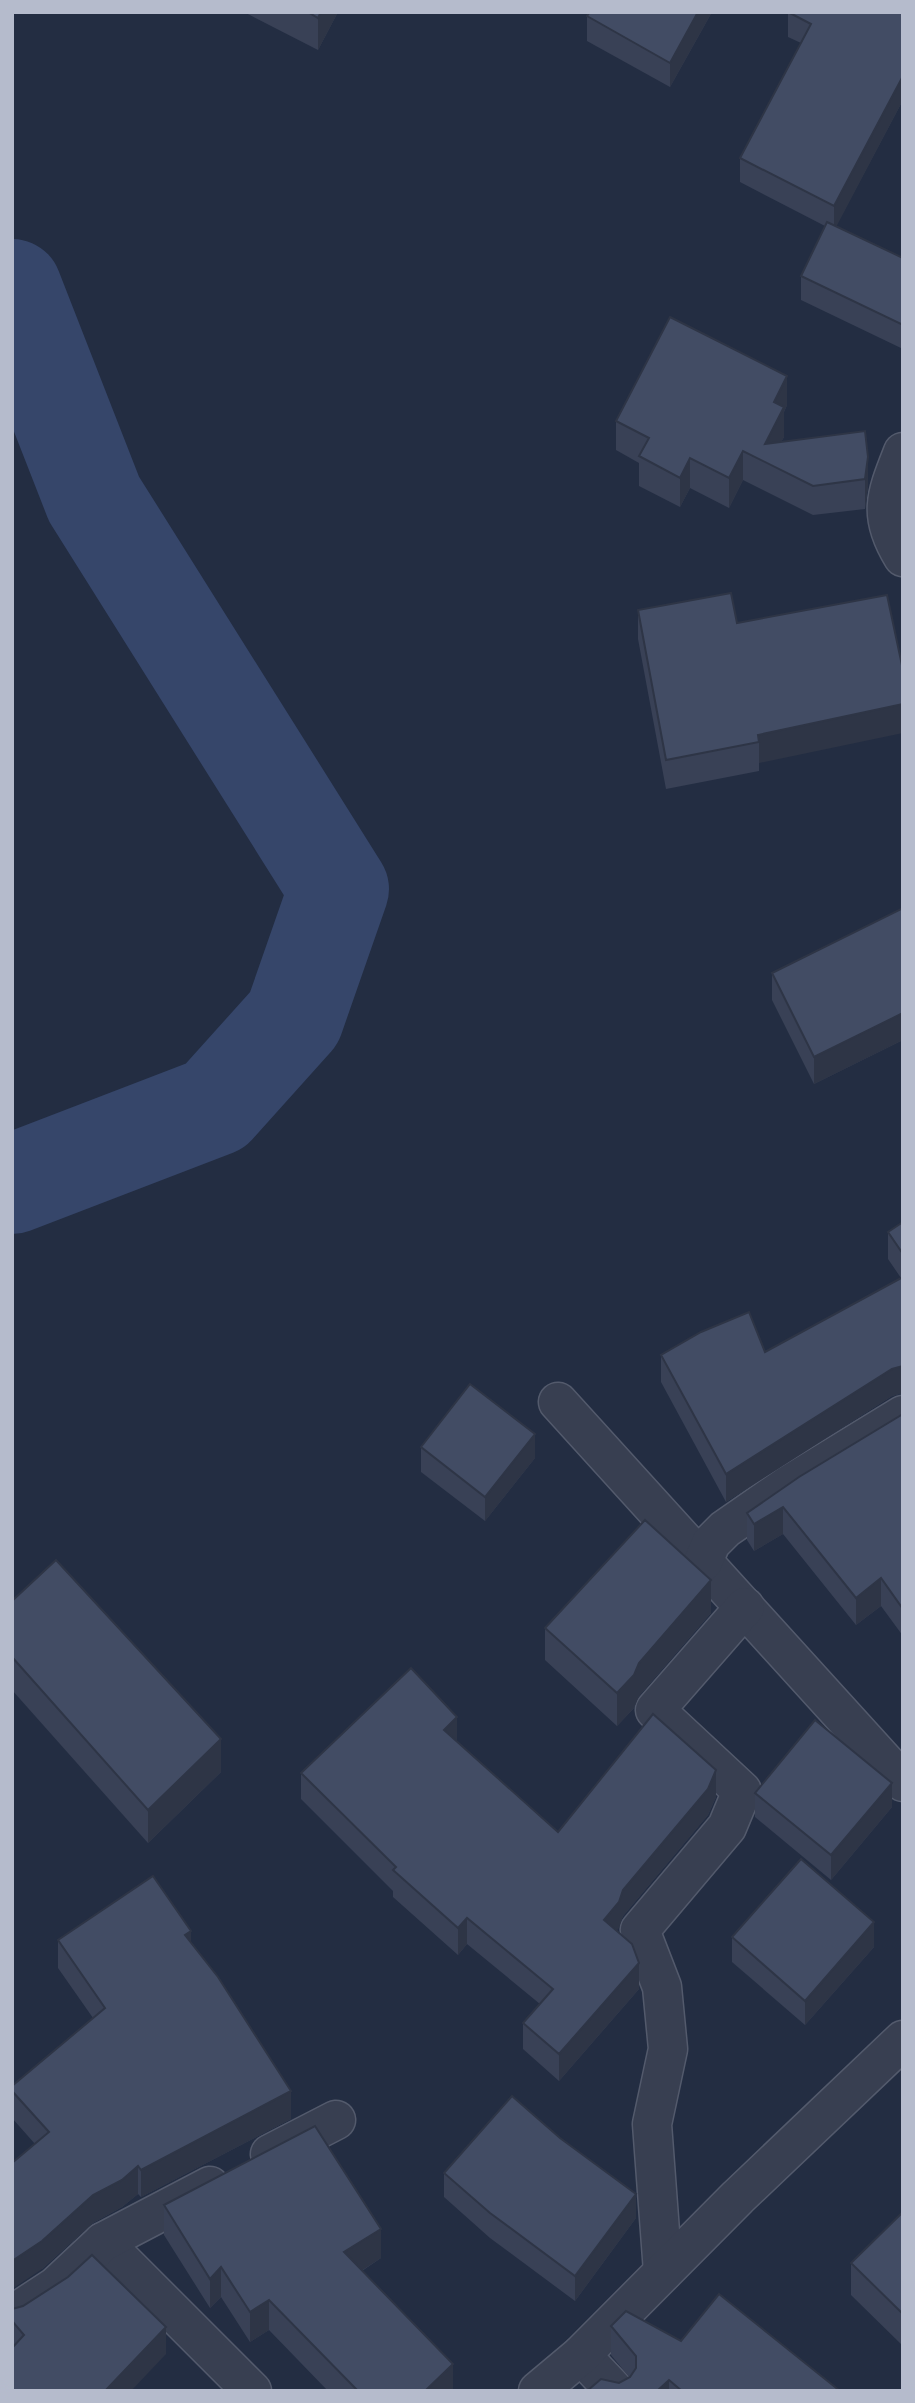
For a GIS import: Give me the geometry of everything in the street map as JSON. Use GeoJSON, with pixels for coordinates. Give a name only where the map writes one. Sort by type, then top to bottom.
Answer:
{"type":"FeatureCollection","features":[{"type":"Feature","properties":{"kind":"street"},"geometry":{"type":"LineString","coordinates":[[892,532],[903,452]]}},
{"type":"Feature","properties":{"kind":"street"},"geometry":{"type":"LineString","coordinates":[[558,1402],[903,1783]]}},
{"type":"Feature","properties":{"kind":"street"},"geometry":{"type":"LineString","coordinates":[[703,1562],[711,1543],[725,1529],[786,1486],[903,1415]]}},
{"type":"Feature","properties":{"kind":"street"},"geometry":{"type":"LineString","coordinates":[[663,2272],[652,2124],[668,2049],[662,1987],[640,1930],[727,1827],[741,1791],[655,1710],[745,1607]]}},
{"type":"Feature","properties":{"kind":"street"},"geometry":{"type":"LineString","coordinates":[[538,2391],[581,2355],[903,2040]]}},
{"type":"Feature","properties":{"kind":"street"},"geometry":{"type":"LineString","coordinates":[[12,2315],[56,2286],[103,2242],[336,2120]]}},
{"type":"Feature","properties":{"kind":"street"},"geometry":{"type":"LineString","coordinates":[[103,2242],[252,2391]]}},
{"type":"Feature","properties":{"kind":"street"},"geometry":{"type":"LineString","coordinates":[[581,2355],[615,2391]]}},
{"type":"Feature","properties":{"kind":"building"},"geometry":{"type":"Polygon","coordinates":[[[308,12],[321,12],[318,18],[308,12]]]}},
{"type":"Feature","properties":{"kind":"building"},"geometry":{"type":"Polygon","coordinates":[[[590,12],[698,12],[670,63],[587,16],[590,12]]]}},
{"type":"Feature","properties":{"kind":"building"},"geometry":{"type":"Polygon","coordinates":[[[788,12],[903,12],[903,76],[834,206],[740,158],[811,24],[788,12]]]}},
{"type":"Feature","properties":{"kind":"building"},"geometry":{"type":"Polygon","coordinates":[[[827,222],[903,258],[903,325],[801,276],[827,222]]]}},
{"type":"Feature","properties":{"kind":"building"},"geometry":{"type":"Polygon","coordinates":[[[670,317],[787,376],[774,402],[784,407],[765,444],[865,431],[868,457],[865,479],[813,486],[743,451],[729,478],[690,458],[680,478],[639,456],[649,438],[616,421],[670,317]]]}},
{"type":"Feature","properties":{"kind":"building"},"geometry":{"type":"Polygon","coordinates":[[[731,593],[737,623],[887,595],[903,670],[903,704],[758,735],[759,742],[666,760],[638,610],[731,593]]]}},
{"type":"Feature","properties":{"kind":"building"},"geometry":{"type":"Polygon","coordinates":[[[903,908],[903,1013],[814,1057],[772,973],[903,908]]]}},
{"type":"Feature","properties":{"kind":"building"},"geometry":{"type":"Polygon","coordinates":[[[903,1222],[903,1254],[888,1232],[903,1222]]]}},
{"type":"Feature","properties":{"kind":"building"},"geometry":{"type":"Polygon","coordinates":[[[903,1277],[903,1366],[892,1369],[726,1474],[661,1355],[701,1332],[749,1312],[765,1352],[903,1277]]]}},
{"type":"Feature","properties":{"kind":"building"},"geometry":{"type":"Polygon","coordinates":[[[470,1384],[535,1434],[485,1497],[421,1447],[470,1384]]]}},
{"type":"Feature","properties":{"kind":"building"},"geometry":{"type":"Polygon","coordinates":[[[903,1414],[903,1609],[881,1578],[856,1598],[783,1507],[754,1524],[747,1513],[799,1477],[903,1414]]]}},
{"type":"Feature","properties":{"kind":"building"},"geometry":{"type":"Polygon","coordinates":[[[645,1520],[711,1580],[639,1663],[634,1675],[617,1693],[545,1628],[645,1520]]]}},
{"type":"Feature","properties":{"kind":"building"},"geometry":{"type":"Polygon","coordinates":[[[56,1560],[221,1739],[148,1810],[12,1657],[12,1601],[56,1560]]]}},
{"type":"Feature","properties":{"kind":"building"},"geometry":{"type":"Polygon","coordinates":[[[411,1668],[457,1717],[444,1730],[558,1832],[653,1714],[716,1770],[708,1789],[623,1890],[619,1902],[604,1920],[632,1944],[639,1963],[559,2054],[523,2023],[553,1989],[467,1918],[458,1928],[393,1870],[396,1867],[301,1773],[411,1668]]]}},
{"type":"Feature","properties":{"kind":"building"},"geometry":{"type":"Polygon","coordinates":[[[815,1720],[892,1783],[831,1855],[755,1793],[815,1720]]]}},
{"type":"Feature","properties":{"kind":"building"},"geometry":{"type":"Polygon","coordinates":[[[801,1859],[874,1922],[805,2001],[732,1937],[801,1859]]]}},
{"type":"Feature","properties":{"kind":"building"},"geometry":{"type":"Polygon","coordinates":[[[153,1876],[191,1931],[185,1935],[218,1977],[291,2091],[141,2170],[138,2166],[122,2180],[93,2195],[42,2241],[12,2261],[12,2163],[49,2132],[12,2091],[12,2086],[105,2008],[58,1940],[153,1876]]]}},
{"type":"Feature","properties":{"kind":"building"},"geometry":{"type":"Polygon","coordinates":[[[512,2096],[560,2138],[636,2194],[575,2276],[490,2213],[444,2173],[512,2096]]]}},
{"type":"Feature","properties":{"kind":"building"},"geometry":{"type":"Polygon","coordinates":[[[315,2126],[381,2229],[344,2252],[453,2364],[425,2391],[358,2391],[269,2300],[250,2312],[221,2267],[210,2279],[164,2205],[315,2126]]]}},
{"type":"Feature","properties":{"kind":"building"},"geometry":{"type":"Polygon","coordinates":[[[903,2212],[903,2314],[851,2263],[903,2212]]]}},
{"type":"Feature","properties":{"kind":"building"},"geometry":{"type":"Polygon","coordinates":[[[92,2255],[166,2327],[105,2391],[12,2391],[12,2348],[24,2335],[12,2321],[12,2309],[23,2306],[68,2277],[92,2255]]]}},
{"type":"Feature","properties":{"kind":"building"},"geometry":{"type":"Polygon","coordinates":[[[719,2294],[840,2391],[682,2391],[669,2380],[657,2391],[587,2391],[601,2379],[619,2383],[630,2377],[636,2368],[636,2356],[611,2326],[626,2311],[681,2341],[719,2294]]]}},
{"type":"Feature","properties":{"kind":"waterway"},"geometry":{"type":"LineString","coordinates":[[12,289],[94,499],[339,889],[294,1018],[215,1106],[12,1184]]}}]}
